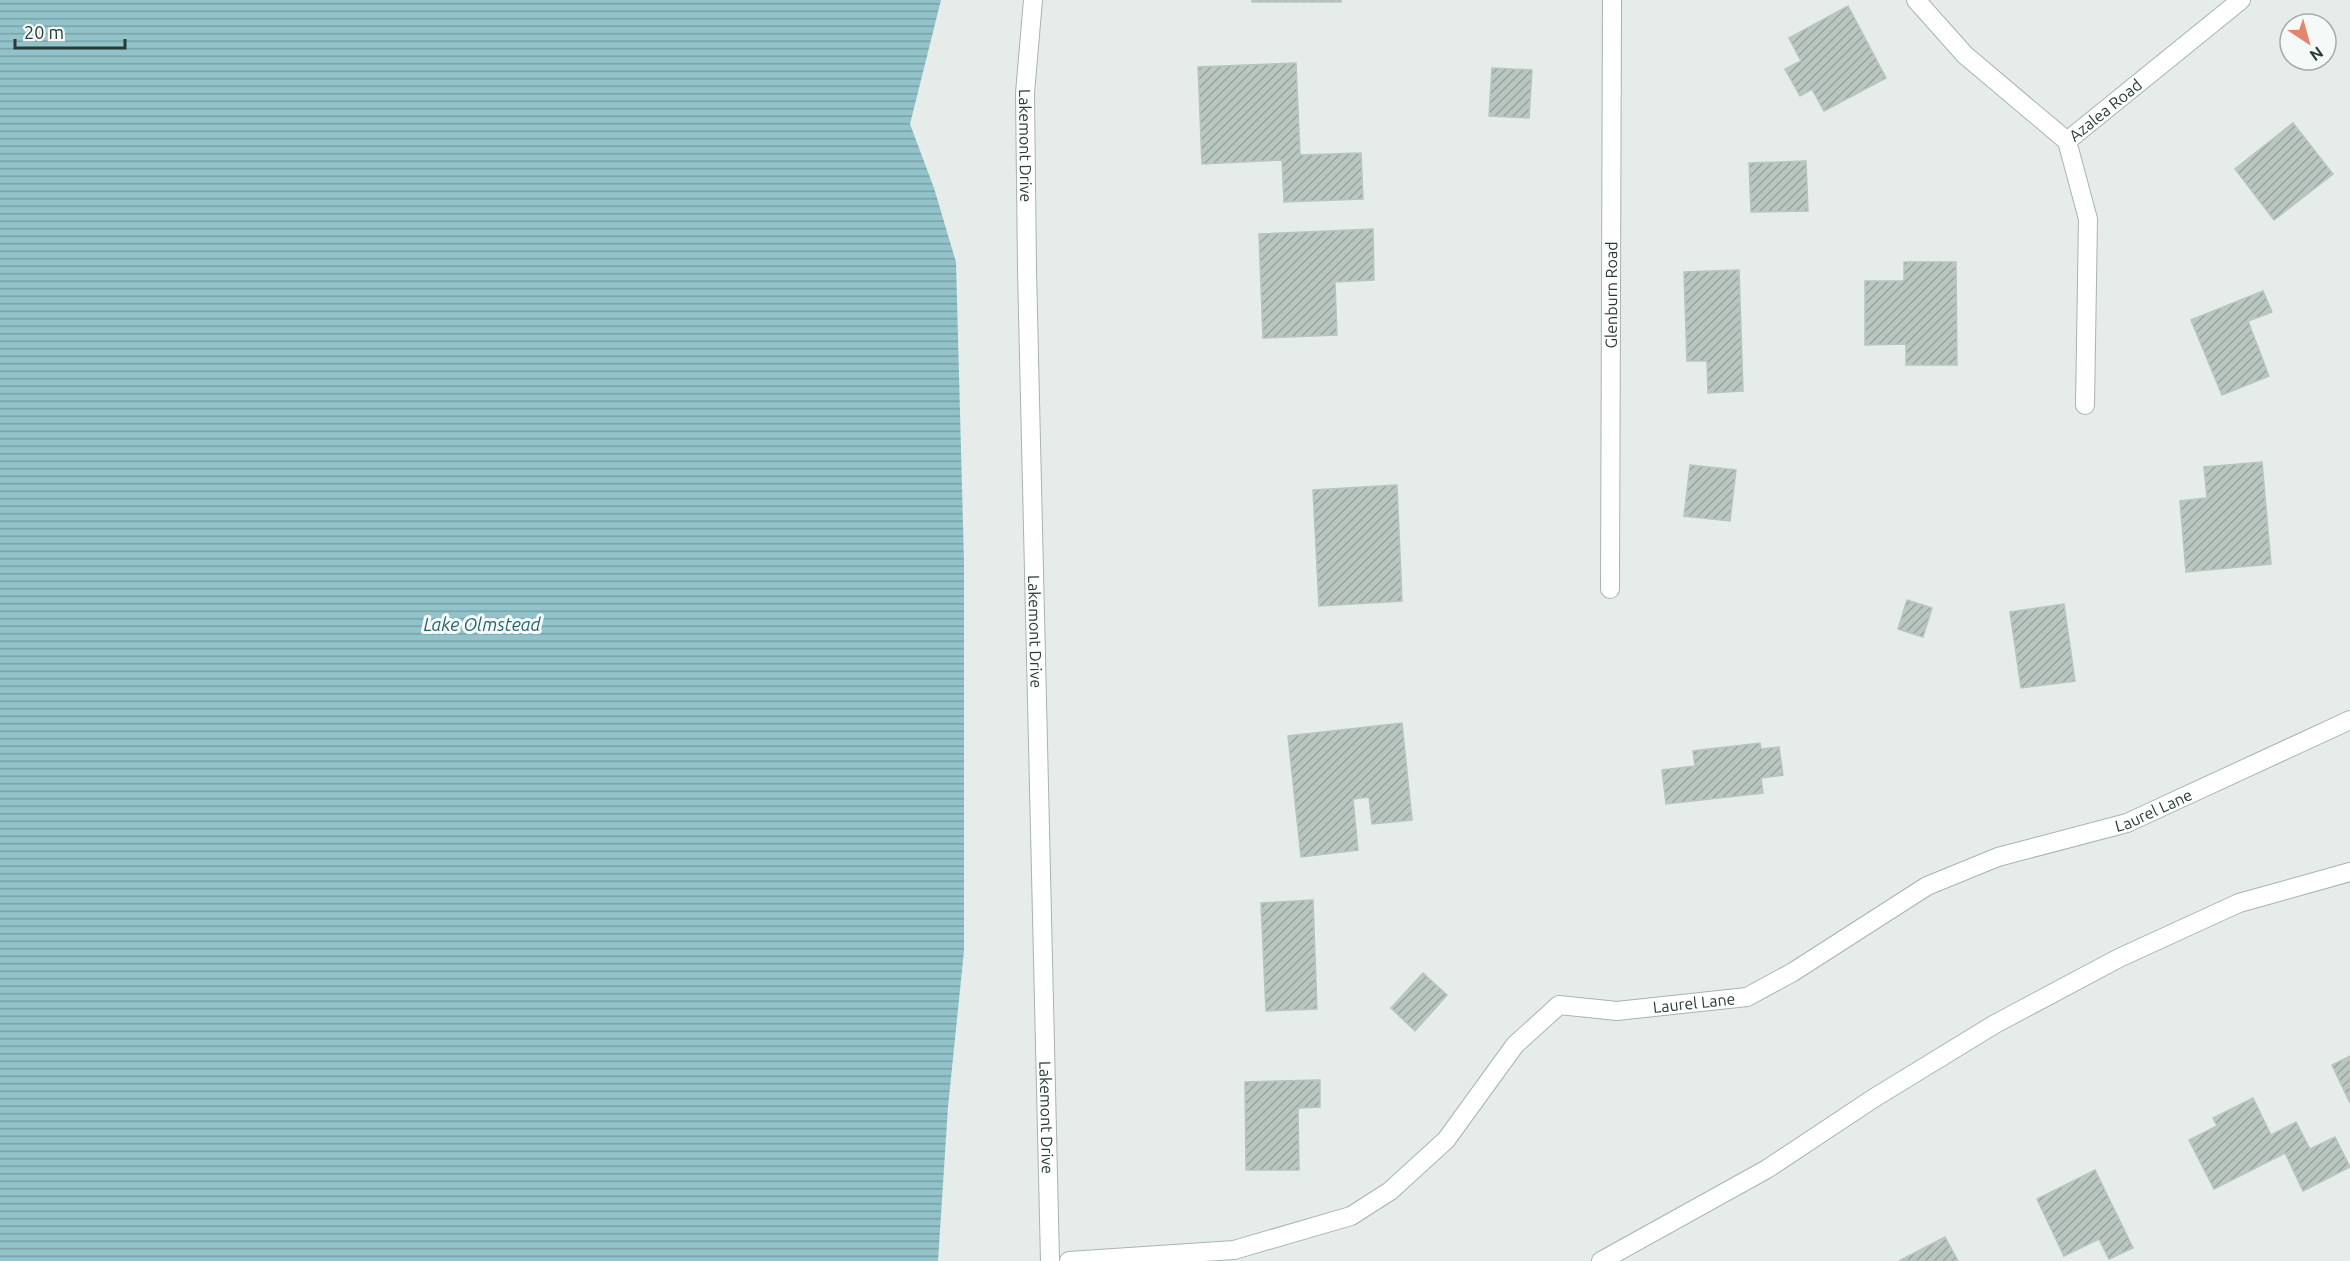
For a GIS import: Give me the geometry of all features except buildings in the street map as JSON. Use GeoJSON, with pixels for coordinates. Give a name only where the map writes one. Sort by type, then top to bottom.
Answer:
{"type":"FeatureCollection","features":[{"type":"Feature","properties":{"kind":"street","name":"Lakemont Drive"},"geometry":{"type":"LineString","coordinates":[[1033,0],[1025,93],[1027,270],[1050,1261]]}},
{"type":"Feature","properties":{"kind":"street","name":"Glenburn Road"},"geometry":{"type":"LineString","coordinates":[[1610,589],[1612,0]]}},
{"type":"Feature","properties":{"kind":"street"},"geometry":{"type":"LineString","coordinates":[[1916,0],[1965,55],[2067,141]]}},
{"type":"Feature","properties":{"kind":"street","name":"Azalea Road"},"geometry":{"type":"LineString","coordinates":[[2085,405],[2088,219],[2067,141],[2241,0]]}},
{"type":"Feature","properties":{"kind":"street","name":"Laurel Lane"},"geometry":{"type":"LineString","coordinates":[[1069,1261],[1234,1250],[1351,1216],[1390,1191],[1446,1140],[1515,1045],[1559,1005],[1617,1011],[1747,998],[1793,972],[1927,886],[1998,857],[2127,823],[2350,720]]}},
{"type":"Feature","properties":{"kind":"street"},"geometry":{"type":"LineString","coordinates":[[1601,1261],[1767,1168],[1874,1098],[1995,1024],[2119,958],[2239,903],[2350,872]]}},
{"type":"Feature","properties":{"kind":"water","name":"Lake Olmstead"},"geometry":{"type":"Polygon","coordinates":[[[0,0],[941,0],[910,124],[934,188],[956,262],[964,561],[964,951],[948,1107],[938,1261],[0,1261],[0,0]]]}}]}
